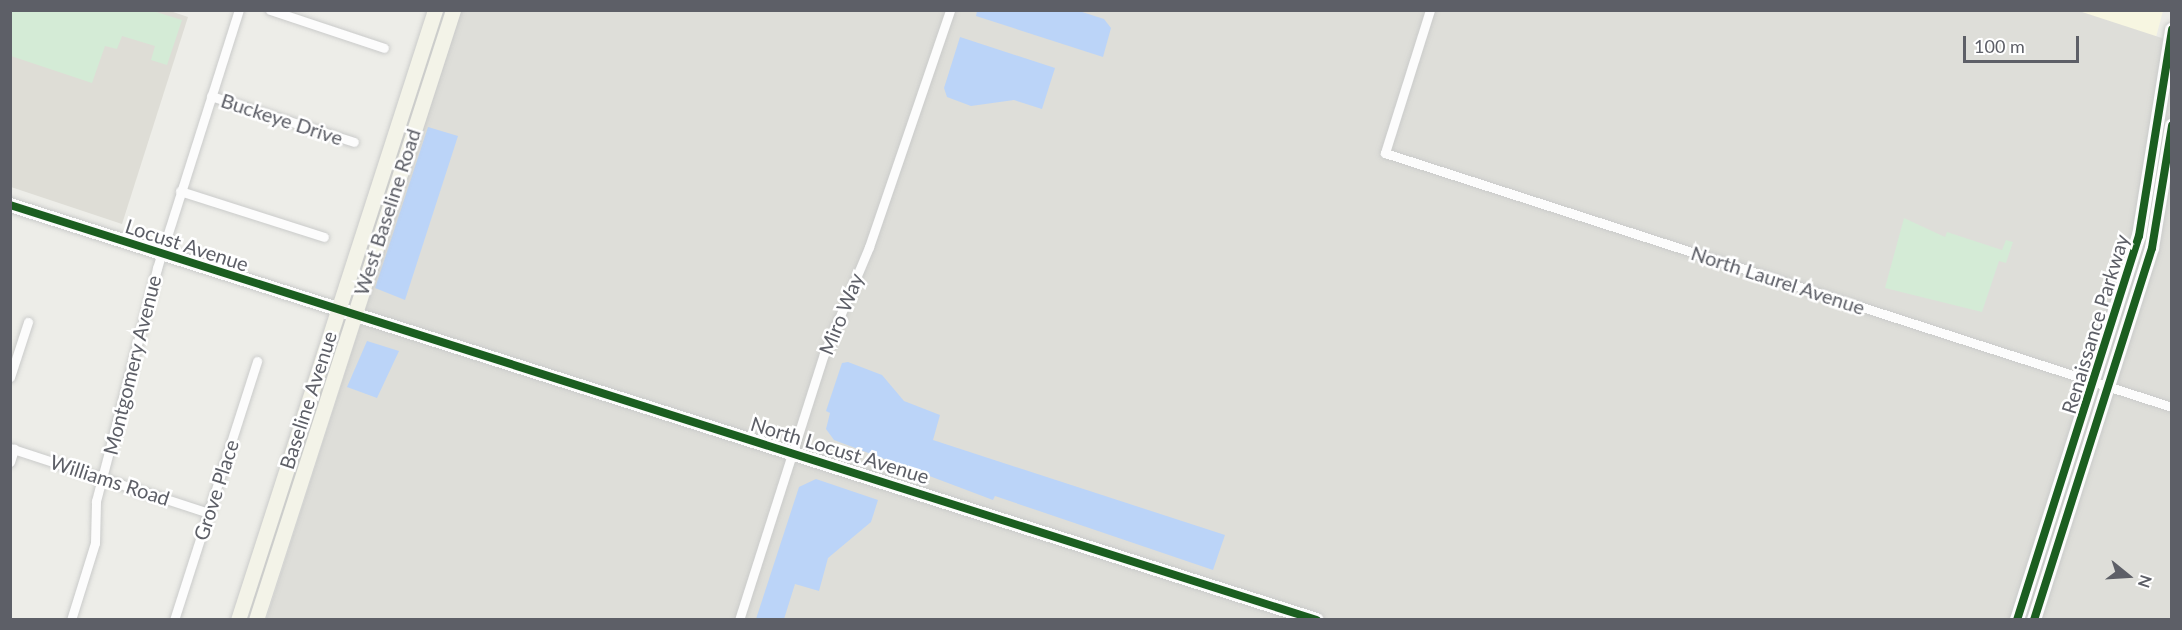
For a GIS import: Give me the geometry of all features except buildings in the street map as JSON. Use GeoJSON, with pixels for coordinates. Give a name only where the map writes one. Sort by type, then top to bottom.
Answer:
{"type":"FeatureCollection","features":[{"type":"Feature","properties":{"kind":"main road","name":"Baseline Avenue"},"geometry":{"type":"LineString","coordinates":[[238,620],[435,10]]}},
{"type":"Feature","properties":{"kind":"main road","name":"West Baseline Road"},"geometry":{"type":"LineString","coordinates":[[256,620],[453,10]]}},
{"type":"Feature","properties":{"kind":"street","name":"Montgomery Avenue"},"geometry":{"type":"LineString","coordinates":[[71,620],[95,543],[96,501],[161,254],[239,10]]}},
{"type":"Feature","properties":{"kind":"street"},"geometry":{"type":"LineString","coordinates":[[270,10],[384,48]]}},
{"type":"Feature","properties":{"kind":"street","name":"Miro Way"},"geometry":{"type":"LineString","coordinates":[[739,620],[793,453],[950,10]]}},
{"type":"Feature","properties":{"kind":"street","name":"North Laurel Avenue"},"geometry":{"type":"LineString","coordinates":[[1430,10],[1385,153],[2101,387],[2172,407]]}},
{"type":"Feature","properties":{"kind":"street","name":"Renaissance Parkway"},"geometry":{"type":"LineString","coordinates":[[2034,620],[2101,387],[2139,236],[2172,30]]}},
{"type":"Feature","properties":{"kind":"street","name":"Buckeye Drive"},"geometry":{"type":"LineString","coordinates":[[211,96],[354,142]]}},
{"type":"Feature","properties":{"kind":"street","name":"Renaissance Parkway"},"geometry":{"type":"LineString","coordinates":[[2017,620],[2154,236],[2172,126]]}},
{"type":"Feature","properties":{"kind":"street"},"geometry":{"type":"LineString","coordinates":[[180,191],[324,237]]}},
{"type":"Feature","properties":{"kind":"street","name":"Locust Avenue"},"geometry":{"type":"LineString","coordinates":[[10,205],[353,315]]}},
{"type":"Feature","properties":{"kind":"street","name":"North Locust Avenue"},"geometry":{"type":"LineString","coordinates":[[353,315],[1317,620]]}},
{"type":"Feature","properties":{"kind":"street"},"geometry":{"type":"LineString","coordinates":[[10,377],[28,322]]}},
{"type":"Feature","properties":{"kind":"street","name":"Grove Place"},"geometry":{"type":"LineString","coordinates":[[174,620],[257,361]]}},
{"type":"Feature","properties":{"kind":"street"},"geometry":{"type":"LineString","coordinates":[[10,462],[12,449]]}},
{"type":"Feature","properties":{"kind":"street","name":"Williams Road"},"geometry":{"type":"LineString","coordinates":[[12,449],[209,513]]}},
{"type":"Feature","properties":{"kind":"shaded area"},"geometry":{"type":"Polygon","coordinates":[[[11,10],[153,11],[182,20],[167,65],[151,60],[155,46],[122,36],[117,49],[105,46],[92,83],[11,56],[11,10]]]}},
{"type":"Feature","properties":{"kind":"shaded area"},"geometry":{"type":"Polygon","coordinates":[[[167,10],[188,17],[122,224],[11,187],[11,11],[167,10]]]}},
{"type":"Feature","properties":{"kind":"shaded area"},"geometry":{"type":"Polygon","coordinates":[[[2076,10],[2171,41],[2171,619],[266,620],[461,11],[2076,10]]]}},
{"type":"Feature","properties":{"kind":"shaded area"},"geometry":{"type":"Polygon","coordinates":[[[2076,11],[2163,11],[2156,37],[2076,11]]]}},
{"type":"Feature","properties":{"kind":"shaded area"},"geometry":{"type":"Polygon","coordinates":[[[1904,218],[1945,237],[1947,232],[2002,250],[2006,240],[2013,242],[2006,263],[1999,261],[1982,312],[1885,288],[1904,218]]]}},
{"type":"Feature","properties":{"kind":"water"},"geometry":{"type":"Polygon","coordinates":[[[977,11],[1079,11],[1104,19],[1111,28],[1103,57],[976,16],[977,11]]]}},
{"type":"Feature","properties":{"kind":"water"},"geometry":{"type":"Polygon","coordinates":[[[960,37],[1055,68],[1042,109],[1014,100],[971,106],[947,97],[944,88],[960,37]]]}},
{"type":"Feature","properties":{"kind":"water"},"geometry":{"type":"Polygon","coordinates":[[[428,127],[458,136],[405,300],[375,288],[428,127]]]}},
{"type":"Feature","properties":{"kind":"water"},"geometry":{"type":"Polygon","coordinates":[[[367,341],[399,351],[377,398],[347,387],[367,341]]]}},
{"type":"Feature","properties":{"kind":"water"},"geometry":{"type":"Polygon","coordinates":[[[848,362],[882,375],[904,401],[940,415],[933,440],[1225,535],[1213,570],[995,496],[993,500],[834,440],[826,429],[830,413],[826,411],[842,363],[848,362]]]}},
{"type":"Feature","properties":{"kind":"water"},"geometry":{"type":"Polygon","coordinates":[[[816,479],[878,500],[871,522],[828,558],[819,591],[795,584],[784,619],[756,619],[799,487],[816,479]]]}},
{"type":"Feature","properties":{"kind":"cycle path"},"geometry":{"type":"LineString","coordinates":[[2017,620],[2139,236],[2172,30]]}},
{"type":"Feature","properties":{"kind":"cycle path"},"geometry":{"type":"LineString","coordinates":[[2034,620],[2152,248],[2172,126]]}},
{"type":"Feature","properties":{"kind":"cycle path"},"geometry":{"type":"LineString","coordinates":[[10,205],[1317,620]]}}]}
